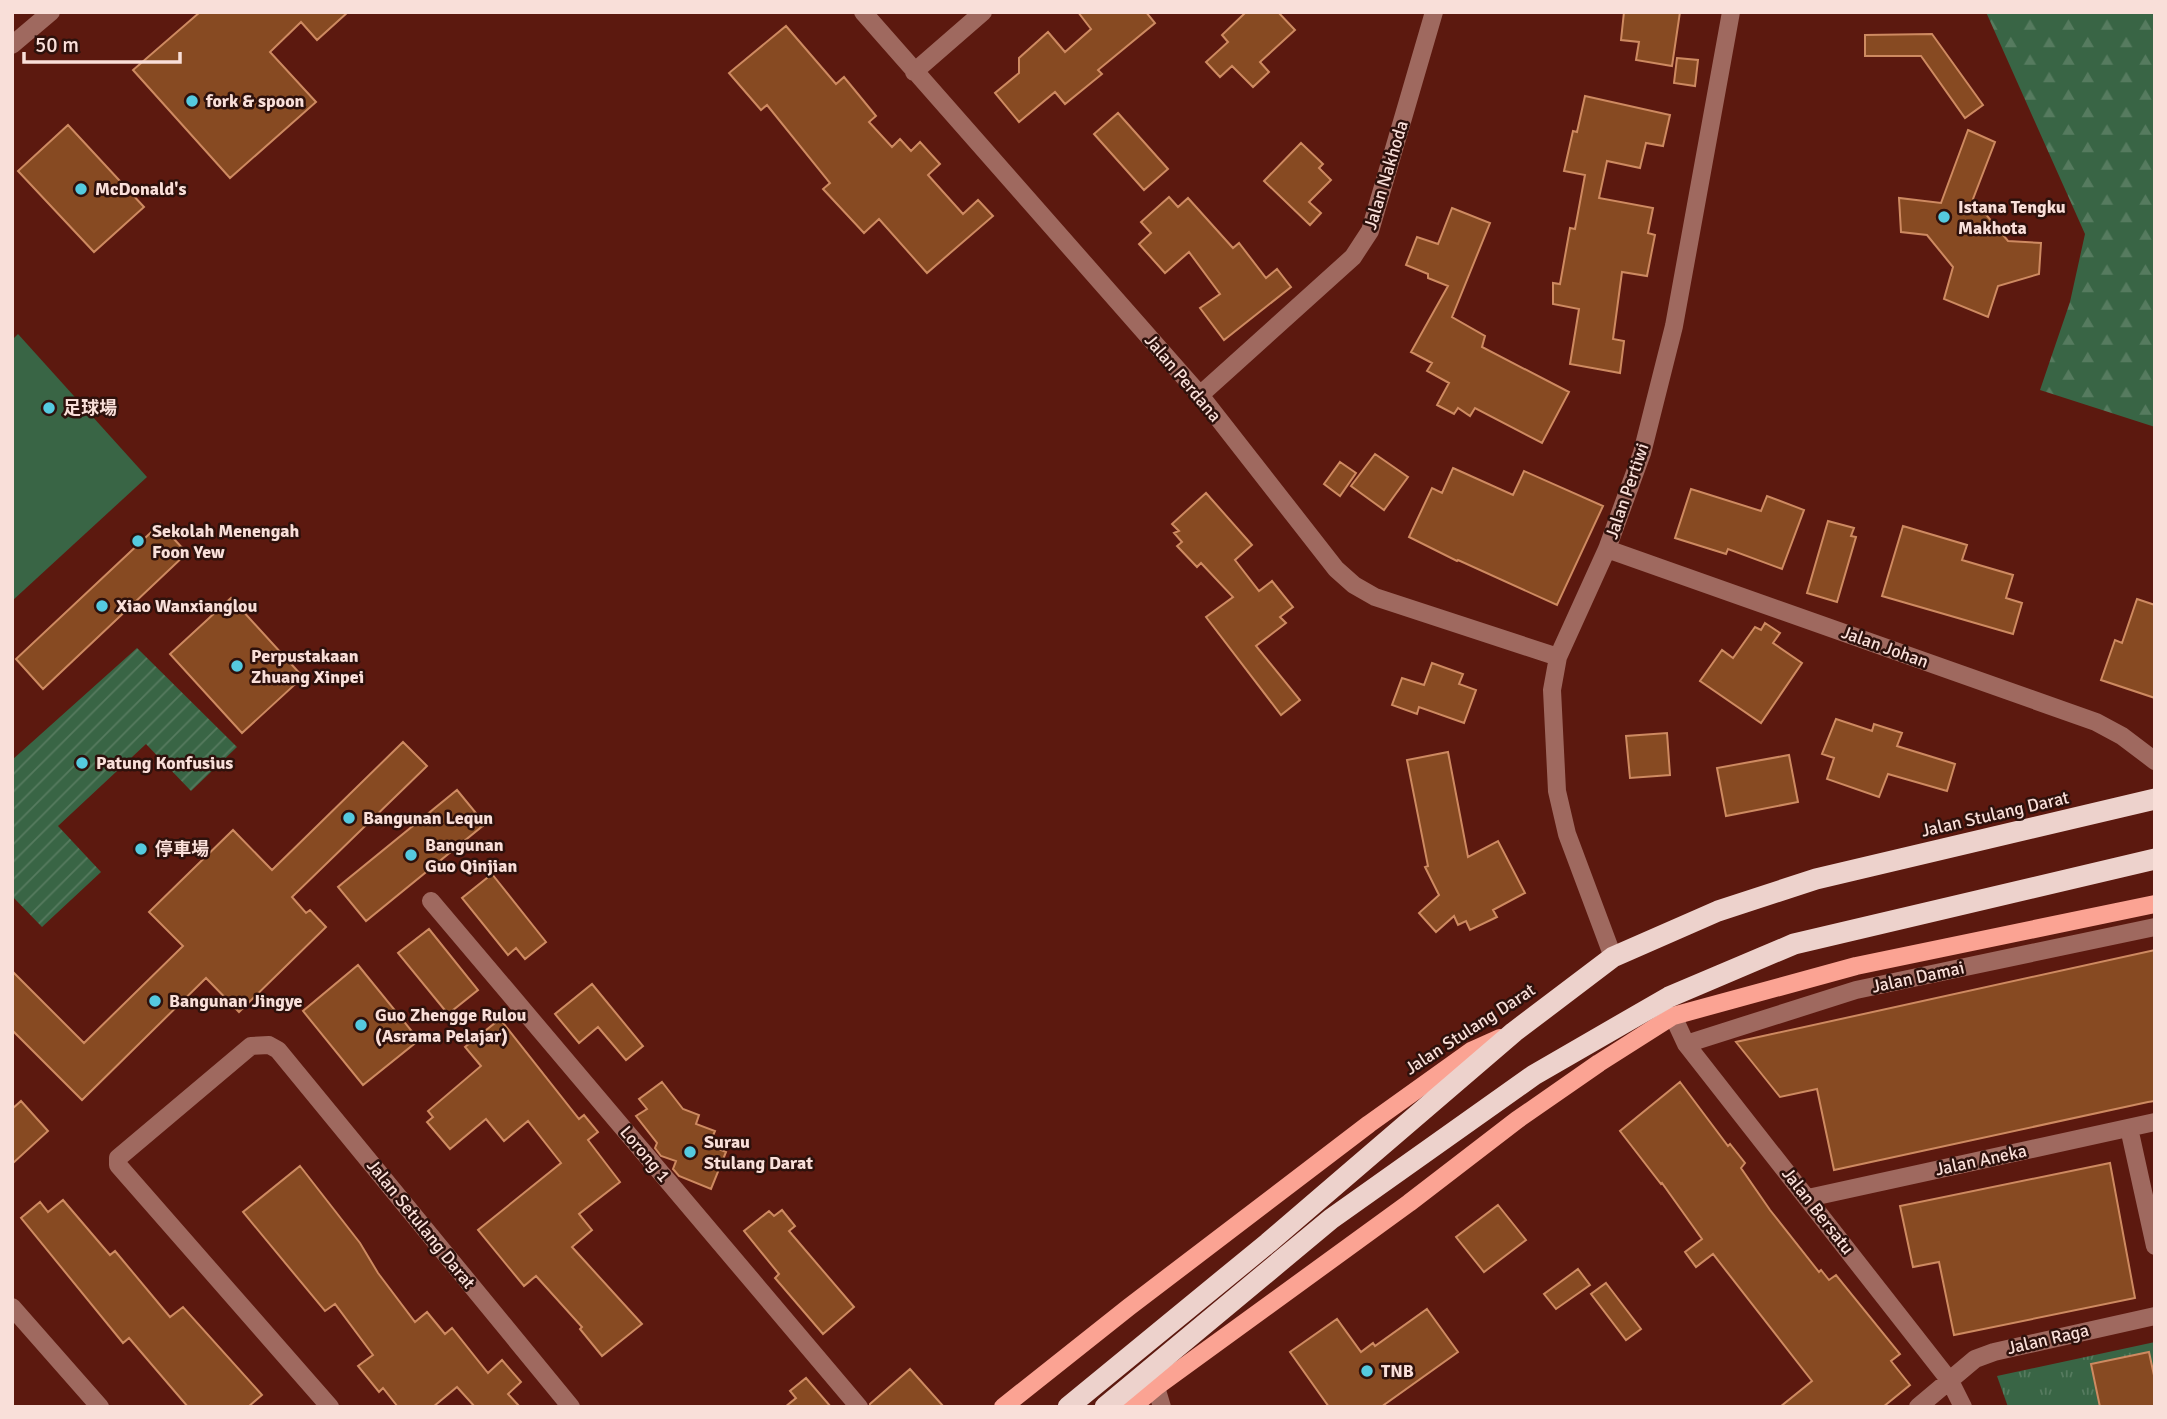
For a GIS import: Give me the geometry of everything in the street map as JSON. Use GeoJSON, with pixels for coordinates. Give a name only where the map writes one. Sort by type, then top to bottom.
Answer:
{"type":"FeatureCollection","features":[{"type":"Feature","properties":{"kind":"highway","name":"Jalan Stulang Darat"},"geometry":{"type":"LineString","coordinates":[[1514,1031],[1613,957],[1718,911],[1816,879],[2155,799]]}},
{"type":"Feature","properties":{"kind":"highway"},"geometry":{"type":"LineString","coordinates":[[1105,1407],[1331,1219],[1534,1075],[1669,997],[1794,944],[2155,859]]}},
{"type":"Feature","properties":{"kind":"highway"},"geometry":{"type":"LineString","coordinates":[[1068,1407],[1268,1243],[1514,1031]]}},
{"type":"Feature","properties":{"kind":"main road"},"geometry":{"type":"LineString","coordinates":[[1132,1407],[1517,1121],[1620,1049],[1673,1016],[1856,966],[2155,904]]}},
{"type":"Feature","properties":{"kind":"main road","name":"Jalan Stulang Darat"},"geometry":{"type":"LineString","coordinates":[[1003,1407],[1369,1124],[1471,1051],[1514,1031]]}},
{"type":"Feature","properties":{"kind":"street"},"geometry":{"type":"LineString","coordinates":[[12,45],[51,12]]}},
{"type":"Feature","properties":{"kind":"street","name":"Jalan Perdana"},"geometry":{"type":"LineString","coordinates":[[863,12],[1200,395],[1336,569],[1354,585],[1375,597],[1558,657]]}},
{"type":"Feature","properties":{"kind":"street"},"geometry":{"type":"LineString","coordinates":[[914,72],[983,12]]}},
{"type":"Feature","properties":{"kind":"street","name":"Jalan Nakhoda"},"geometry":{"type":"LineString","coordinates":[[1200,395],[1361,248],[1370,231],[1434,12]]}},
{"type":"Feature","properties":{"kind":"street","name":"Jalan Pertiwi"},"geometry":{"type":"LineString","coordinates":[[1613,957],[1567,834],[1557,791],[1552,691],[1558,657],[1608,549],[1642,453],[1674,326],[1731,12]]}},
{"type":"Feature","properties":{"kind":"street","name":"Jalan Johan"},"geometry":{"type":"LineString","coordinates":[[1608,549],[2096,722],[2122,736],[2155,761]]}},
{"type":"Feature","properties":{"kind":"street","name":"Lorong 1"},"geometry":{"type":"LineString","coordinates":[[431,901],[859,1407]]}},
{"type":"Feature","properties":{"kind":"street","name":"Jalan Damai"},"geometry":{"type":"LineString","coordinates":[[1686,1044],[1856,990],[2155,927]]}},
{"type":"Feature","properties":{"kind":"street","name":"Jalan Bersatu"},"geometry":{"type":"LineString","coordinates":[[1673,1016],[1686,1044],[1741,1118],[1950,1381],[1963,1407]]}},
{"type":"Feature","properties":{"kind":"street","name":"Jalan Setulang Darat"},"geometry":{"type":"LineString","coordinates":[[330,1407],[118,1165],[118,1158],[251,1046],[269,1045],[278,1050],[571,1407]]}},
{"type":"Feature","properties":{"kind":"street","name":"Jalan Aneka"},"geometry":{"type":"LineString","coordinates":[[1808,1199],[2155,1122]]}},
{"type":"Feature","properties":{"kind":"street"},"geometry":{"type":"LineString","coordinates":[[2129,1128],[2155,1246]]}},
{"type":"Feature","properties":{"kind":"street"},"geometry":{"type":"LineString","coordinates":[[12,1307],[100,1407]]}},
{"type":"Feature","properties":{"kind":"street","name":"Jalan Raga"},"geometry":{"type":"LineString","coordinates":[[1919,1407],[1975,1359],[2022,1344],[2155,1316]]}},
{"type":"Feature","properties":{"kind":"street"},"geometry":{"type":"LineString","coordinates":[[1156,1387],[1161,1407]]}},
{"type":"Feature","properties":{"kind":"green space"},"geometry":{"type":"Polygon","coordinates":[[[1986,12],[2155,12],[2155,427],[2040,390],[2070,302],[2085,234],[1986,12]]]}},
{"type":"Feature","properties":{"kind":"green space","name":"足球場"},"geometry":{"type":"Polygon","coordinates":[[[18,334],[147,477],[12,601],[12,340],[18,334]]]}},
{"type":"Feature","properties":{"kind":"green space"},"geometry":{"type":"Polygon","coordinates":[[[137,648],[237,747],[191,791],[146,744],[58,826],[101,872],[42,927],[12,896],[12,760],[137,648]]]}},
{"type":"Feature","properties":{"kind":"green space"},"geometry":{"type":"Polygon","coordinates":[[[2155,1342],[2155,1407],[2008,1407],[1997,1376],[2155,1342]]]}},
{"type":"Feature","properties":{"kind":"building"},"geometry":{"type":"Polygon","coordinates":[[[200,12],[348,12],[317,40],[301,22],[270,52],[316,102],[230,178],[133,70],[200,12]]]}},
{"type":"Feature","properties":{"kind":"building"},"geometry":{"type":"Polygon","coordinates":[[[1078,12],[1146,12],[1155,23],[1098,70],[1102,74],[1065,104],[1055,92],[1019,122],[995,93],[1019,73],[1019,58],[1048,32],[1065,52],[1091,29],[1078,12]]]}},
{"type":"Feature","properties":{"kind":"building"},"geometry":{"type":"Polygon","coordinates":[[[1246,12],[1278,12],[1295,30],[1260,62],[1269,72],[1253,87],[1232,66],[1220,77],[1206,62],[1228,42],[1222,35],[1246,12]]]}},
{"type":"Feature","properties":{"kind":"building"},"geometry":{"type":"Polygon","coordinates":[[[1624,12],[1680,12],[1672,66],[1636,60],[1639,42],[1621,40],[1624,12]]]}},
{"type":"Feature","properties":{"kind":"building"},"geometry":{"type":"Polygon","coordinates":[[[786,26],[836,84],[844,77],[876,116],[869,122],[892,147],[900,139],[911,151],[920,142],[940,164],[928,175],[963,214],[978,200],[993,216],[927,273],[879,219],[864,233],[823,189],[830,183],[767,105],[761,110],[729,73],[786,26]]]}},
{"type":"Feature","properties":{"kind":"building"},"geometry":{"type":"Polygon","coordinates":[[[1932,34],[1983,105],[1965,118],[1921,56],[1865,56],[1865,35],[1932,34]]]}},
{"type":"Feature","properties":{"kind":"building"},"geometry":{"type":"Polygon","coordinates":[[[1677,58],[1698,60],[1695,86],[1674,83],[1677,58]]]}},
{"type":"Feature","properties":{"kind":"building"},"geometry":{"type":"Polygon","coordinates":[[[1585,96],[1670,115],[1663,146],[1646,143],[1640,168],[1607,161],[1599,198],[1653,208],[1648,233],[1655,235],[1647,276],[1622,272],[1613,339],[1624,341],[1620,373],[1570,364],[1579,309],[1553,304],[1553,283],[1560,284],[1570,228],[1575,229],[1585,175],[1564,171],[1573,131],[1577,132],[1585,96]]]}},
{"type":"Feature","properties":{"kind":"building"},"geometry":{"type":"Polygon","coordinates":[[[1118,113],[1168,169],[1144,190],[1094,134],[1118,113]]]}},
{"type":"Feature","properties":{"kind":"building","name":"McDonald's"},"geometry":{"type":"Polygon","coordinates":[[[68,125],[144,207],[94,252],[18,171],[68,125]]]}},
{"type":"Feature","properties":{"kind":"building","name":"Istana Tengku Makhota"},"geometry":{"type":"Polygon","coordinates":[[[1968,130],[1995,142],[1973,199],[2008,241],[2041,243],[2039,274],[1998,286],[1988,317],[1944,299],[1953,267],[1927,235],[1901,232],[1899,198],[1941,203],[1968,130]]]}},
{"type":"Feature","properties":{"kind":"building"},"geometry":{"type":"Polygon","coordinates":[[[1301,143],[1323,164],[1319,168],[1331,180],[1309,202],[1321,213],[1310,225],[1264,181],[1301,143]]]}},
{"type":"Feature","properties":{"kind":"building"},"geometry":{"type":"Polygon","coordinates":[[[1169,197],[1178,207],[1188,198],[1233,248],[1239,243],[1266,278],[1277,269],[1291,287],[1224,340],[1200,308],[1220,294],[1189,252],[1165,273],[1139,244],[1151,233],[1141,222],[1169,197]]]}},
{"type":"Feature","properties":{"kind":"building"},"geometry":{"type":"Polygon","coordinates":[[[1452,208],[1490,223],[1452,317],[1485,336],[1482,347],[1569,392],[1542,443],[1475,408],[1470,416],[1458,408],[1454,414],[1437,405],[1449,383],[1427,371],[1432,363],[1411,352],[1448,286],[1406,265],[1417,237],[1438,244],[1452,208]]]}},
{"type":"Feature","properties":{"kind":"building"},"geometry":{"type":"Polygon","coordinates":[[[1375,454],[1408,477],[1384,510],[1351,486],[1375,454]]]}},
{"type":"Feature","properties":{"kind":"building"},"geometry":{"type":"Polygon","coordinates":[[[1340,462],[1356,473],[1340,496],[1324,484],[1340,462]]]}},
{"type":"Feature","properties":{"kind":"building"},"geometry":{"type":"Polygon","coordinates":[[[1453,468],[1513,495],[1524,471],[1603,506],[1557,605],[1409,537],[1432,488],[1442,493],[1453,468]]]}},
{"type":"Feature","properties":{"kind":"building"},"geometry":{"type":"Polygon","coordinates":[[[1691,489],[1761,511],[1767,496],[1804,510],[1782,569],[1728,549],[1726,554],[1675,538],[1691,489]]]}},
{"type":"Feature","properties":{"kind":"building"},"geometry":{"type":"Polygon","coordinates":[[[1206,493],[1252,545],[1235,560],[1259,591],[1272,581],[1293,607],[1280,617],[1286,623],[1256,646],[1300,700],[1281,715],[1206,617],[1233,597],[1201,563],[1197,567],[1177,546],[1182,542],[1174,533],[1179,531],[1172,524],[1206,493]]]}},
{"type":"Feature","properties":{"kind":"building"},"geometry":{"type":"Polygon","coordinates":[[[1828,521],[1854,528],[1851,536],[1856,537],[1837,602],[1807,593],[1828,521]]]}},
{"type":"Feature","properties":{"kind":"building","name":"Xiao Wanxianglou"},"geometry":{"type":"Polygon","coordinates":[[[160,524],[187,553],[43,689],[16,659],[160,524]]]}},
{"type":"Feature","properties":{"kind":"building"},"geometry":{"type":"Polygon","coordinates":[[[1903,526],[1967,545],[1962,560],[2013,575],[2006,598],[2022,603],[2013,634],[1882,596],[1903,526]]]}},
{"type":"Feature","properties":{"kind":"building","name":"Perpustakaan Zhuang Xinpei"},"geometry":{"type":"Polygon","coordinates":[[[231,598],[303,677],[242,733],[170,654],[231,598]]]}},
{"type":"Feature","properties":{"kind":"building"},"geometry":{"type":"Polygon","coordinates":[[[2137,599],[2155,605],[2155,698],[2101,680],[2115,640],[2122,643],[2137,599]]]}},
{"type":"Feature","properties":{"kind":"building"},"geometry":{"type":"Polygon","coordinates":[[[1765,623],[1780,633],[1773,643],[1802,663],[1761,723],[1700,681],[1722,650],[1733,658],[1755,627],[1761,630],[1765,623]]]}},
{"type":"Feature","properties":{"kind":"building"},"geometry":{"type":"Polygon","coordinates":[[[1432,663],[1463,674],[1459,684],[1476,690],[1464,723],[1419,707],[1417,714],[1392,705],[1402,678],[1424,685],[1432,663]]]}},
{"type":"Feature","properties":{"kind":"building"},"geometry":{"type":"Polygon","coordinates":[[[1836,719],[1872,731],[1874,724],[1902,733],[1897,746],[1955,764],[1947,791],[1888,774],[1879,797],[1827,779],[1834,758],[1822,754],[1836,719]]]}},
{"type":"Feature","properties":{"kind":"building"},"geometry":{"type":"Polygon","coordinates":[[[1667,733],[1670,775],[1630,778],[1626,736],[1667,733]]]}},
{"type":"Feature","properties":{"kind":"building"},"geometry":{"type":"Polygon","coordinates":[[[403,742],[427,766],[292,897],[306,913],[310,910],[326,927],[239,1012],[206,978],[82,1100],[12,1030],[12,971],[84,1043],[183,946],[149,912],[233,830],[272,870],[403,742]]]}},
{"type":"Feature","properties":{"kind":"building"},"geometry":{"type":"Polygon","coordinates":[[[1448,752],[1468,857],[1498,841],[1525,893],[1493,910],[1497,917],[1470,930],[1466,921],[1458,925],[1454,916],[1436,932],[1419,913],[1439,895],[1425,867],[1428,866],[1407,760],[1448,752]]]}},
{"type":"Feature","properties":{"kind":"building"},"geometry":{"type":"Polygon","coordinates":[[[1789,755],[1798,802],[1726,816],[1717,768],[1789,755]]]}},
{"type":"Feature","properties":{"kind":"building","name":"Bangunan Guo Qinjian"},"geometry":{"type":"Polygon","coordinates":[[[457,790],[485,824],[366,921],[338,887],[457,790]]]}},
{"type":"Feature","properties":{"kind":"building"},"geometry":{"type":"Polygon","coordinates":[[[492,874],[546,942],[525,959],[516,948],[508,955],[462,898],[492,874]]]}},
{"type":"Feature","properties":{"kind":"building"},"geometry":{"type":"Polygon","coordinates":[[[429,929],[478,990],[448,1014],[398,953],[429,929]]]}},
{"type":"Feature","properties":{"kind":"building"},"geometry":{"type":"Polygon","coordinates":[[[2155,950],[2155,1101],[1834,1170],[1817,1089],[1780,1097],[1736,1042],[2155,950]]]}},
{"type":"Feature","properties":{"kind":"building","name":"Guo Zhengge Rulou (Asrama Pelajar)"},"geometry":{"type":"Polygon","coordinates":[[[358,965],[419,1040],[363,1085],[303,1011],[358,965]]]}},
{"type":"Feature","properties":{"kind":"building"},"geometry":{"type":"Polygon","coordinates":[[[592,984],[643,1046],[626,1060],[598,1027],[579,1043],[555,1014],[592,984]]]}},
{"type":"Feature","properties":{"kind":"building"},"geometry":{"type":"Polygon","coordinates":[[[500,1019],[579,1119],[584,1115],[598,1132],[588,1140],[620,1182],[579,1214],[592,1230],[572,1247],[642,1324],[602,1356],[580,1329],[582,1327],[536,1276],[524,1286],[478,1230],[561,1163],[528,1121],[504,1141],[486,1119],[450,1149],[427,1122],[433,1117],[428,1111],[481,1066],[465,1047],[500,1019]]]}},
{"type":"Feature","properties":{"kind":"building","name":"Surau Stulang Darat"},"geometry":{"type":"Polygon","coordinates":[[[662,1082],[683,1109],[699,1115],[696,1124],[715,1131],[709,1145],[726,1152],[711,1189],[679,1176],[673,1169],[676,1161],[661,1156],[655,1148],[657,1143],[636,1116],[647,1109],[639,1099],[662,1082]]]}},
{"type":"Feature","properties":{"kind":"building"},"geometry":{"type":"Polygon","coordinates":[[[1680,1082],[1728,1146],[1730,1144],[1745,1163],[1741,1168],[1819,1272],[1821,1270],[1829,1280],[1836,1275],[1900,1354],[1891,1361],[1910,1385],[1883,1407],[1780,1407],[1812,1381],[1713,1254],[1696,1267],[1685,1252],[1702,1239],[1620,1131],[1680,1082]]]}},
{"type":"Feature","properties":{"kind":"building"},"geometry":{"type":"Polygon","coordinates":[[[21,1101],[48,1131],[12,1164],[12,1109],[21,1101]]]}},
{"type":"Feature","properties":{"kind":"building"},"geometry":{"type":"Polygon","coordinates":[[[2110,1163],[2135,1298],[1954,1335],[1939,1262],[1913,1267],[1900,1206],[2110,1163]]]}},
{"type":"Feature","properties":{"kind":"building"},"geometry":{"type":"Polygon","coordinates":[[[300,1166],[360,1243],[378,1273],[415,1322],[427,1312],[445,1334],[452,1328],[488,1373],[502,1360],[521,1382],[508,1394],[520,1407],[475,1407],[457,1387],[433,1407],[398,1407],[383,1388],[379,1392],[358,1366],[373,1355],[335,1304],[325,1311],[243,1212],[300,1166]]]}},
{"type":"Feature","properties":{"kind":"building"},"geometry":{"type":"Polygon","coordinates":[[[63,1200],[110,1255],[115,1251],[170,1317],[183,1307],[262,1395],[248,1407],[188,1407],[129,1338],[123,1343],[21,1218],[40,1202],[48,1212],[63,1200]]]}},
{"type":"Feature","properties":{"kind":"building"},"geometry":{"type":"Polygon","coordinates":[[[1498,1205],[1526,1240],[1484,1272],[1456,1237],[1498,1205]]]}},
{"type":"Feature","properties":{"kind":"building"},"geometry":{"type":"Polygon","coordinates":[[[782,1210],[795,1226],[789,1231],[854,1307],[823,1334],[775,1278],[779,1274],[744,1231],[769,1211],[774,1216],[782,1210]]]}},
{"type":"Feature","properties":{"kind":"building"},"geometry":{"type":"Polygon","coordinates":[[[1578,1269],[1590,1285],[1556,1309],[1544,1294],[1578,1269]]]}},
{"type":"Feature","properties":{"kind":"building"},"geometry":{"type":"Polygon","coordinates":[[[1606,1283],[1641,1329],[1626,1340],[1591,1294],[1606,1283]]]}},
{"type":"Feature","properties":{"kind":"building","name":"TNB"},"geometry":{"type":"Polygon","coordinates":[[[1427,1309],[1458,1352],[1381,1407],[1329,1407],[1290,1352],[1337,1319],[1361,1352],[1373,1343],[1375,1346],[1427,1309]]]}},
{"type":"Feature","properties":{"kind":"building"},"geometry":{"type":"Polygon","coordinates":[[[2149,1352],[2155,1380],[2155,1407],[2100,1407],[2091,1364],[2149,1352]]]}},
{"type":"Feature","properties":{"kind":"building"},"geometry":{"type":"Polygon","coordinates":[[[910,1369],[944,1407],[870,1407],[870,1404],[910,1369]]]}},
{"type":"Feature","properties":{"kind":"building"},"geometry":{"type":"Polygon","coordinates":[[[806,1378],[831,1407],[785,1407],[796,1398],[790,1391],[806,1378]]]}},
{"type":"Feature","properties":{"kind":"place","name":"fork & spoon"},"geometry":{"type":"Point","coordinates":[192,101]}},
{"type":"Feature","properties":{"kind":"place","name":"McDonald's"},"geometry":{"type":"Point","coordinates":[81,189]}},
{"type":"Feature","properties":{"kind":"place","name":"Istana Tengku Makhota"},"geometry":{"type":"Point","coordinates":[1944,217]}},
{"type":"Feature","properties":{"kind":"place","name":"足球場"},"geometry":{"type":"Point","coordinates":[49,408]}},
{"type":"Feature","properties":{"kind":"place","name":"Sekolah Menengah Foon Yew"},"geometry":{"type":"Point","coordinates":[138,541]}},
{"type":"Feature","properties":{"kind":"place","name":"Xiao Wanxianglou"},"geometry":{"type":"Point","coordinates":[102,606]}},
{"type":"Feature","properties":{"kind":"place","name":"Perpustakaan Zhuang Xinpei"},"geometry":{"type":"Point","coordinates":[237,666]}},
{"type":"Feature","properties":{"kind":"place","name":"Patung Konfusius"},"geometry":{"type":"Point","coordinates":[82,763]}},
{"type":"Feature","properties":{"kind":"place","name":"Bangunan Lequn"},"geometry":{"type":"Point","coordinates":[349,818]}},
{"type":"Feature","properties":{"kind":"place","name":"停車場"},"geometry":{"type":"Point","coordinates":[141,849]}},
{"type":"Feature","properties":{"kind":"place","name":"Bangunan Guo Qinjian"},"geometry":{"type":"Point","coordinates":[411,855]}},
{"type":"Feature","properties":{"kind":"place","name":"Bangunan Jingye"},"geometry":{"type":"Point","coordinates":[155,1001]}},
{"type":"Feature","properties":{"kind":"place","name":"Guo Zhengge Rulou (Asrama Pelajar)"},"geometry":{"type":"Point","coordinates":[361,1025]}},
{"type":"Feature","properties":{"kind":"place","name":"Surau Stulang Darat"},"geometry":{"type":"Point","coordinates":[690,1152]}},
{"type":"Feature","properties":{"kind":"place","name":"TNB"},"geometry":{"type":"Point","coordinates":[1367,1371]}}]}
